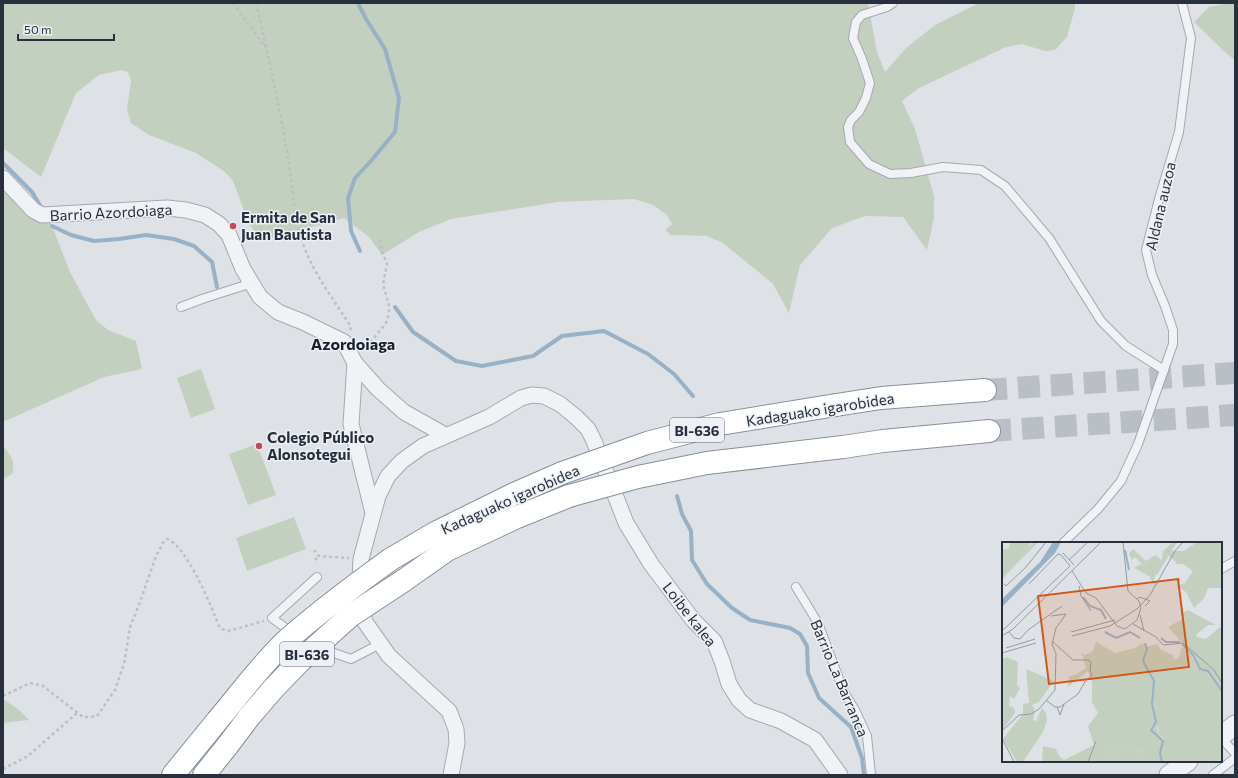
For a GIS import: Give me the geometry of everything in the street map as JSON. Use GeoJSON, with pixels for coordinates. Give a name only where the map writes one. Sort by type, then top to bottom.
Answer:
{"type":"FeatureCollection","features":[{"type":"Feature","properties":{"kind":"highway","name":"Kadaguako igarobidea"},"geometry":{"type":"LineString","coordinates":[[173,775],[264,665],[285,643],[335,600],[391,559],[435,533],[514,494],[562,473],[647,443],[720,424],[881,398],[985,390]]}},
{"type":"Feature","properties":{"kind":"highway","name":"Kadaguako igarobidea"},"geometry":{"type":"LineString","coordinates":[[204,775],[273,689],[300,661],[350,616],[447,550],[517,517],[569,496],[638,477],[707,463],[883,441],[989,431]]}},
{"type":"Feature","properties":{"kind":"street","name":"Barrio Azordoiaga"},"geometry":{"type":"LineString","coordinates":[[3,178],[33,210],[42,215],[167,208],[186,210],[205,215],[219,224],[229,235],[243,269],[260,297],[278,312],[303,322],[344,342],[353,360],[378,388],[404,412],[445,435]]}},
{"type":"Feature","properties":{"kind":"street"},"geometry":{"type":"LineString","coordinates":[[353,360],[351,424],[374,516]]}},
{"type":"Feature","properties":{"kind":"street","name":"Loibe kalea"},"geometry":{"type":"LineString","coordinates":[[445,435],[458,431],[489,417],[521,398],[532,395],[544,396],[560,404],[576,417],[588,429],[594,441],[626,524],[651,564],[688,614],[714,641],[729,684],[739,700],[750,710],[781,721],[815,740],[840,775]]}},
{"type":"Feature","properties":{"kind":"street"},"geometry":{"type":"LineString","coordinates":[[445,435],[412,453],[388,476],[378,496],[374,516],[361,560],[359,596],[365,622],[389,656],[449,712],[456,729],[458,743],[451,775]]}},
{"type":"Feature","properties":{"kind":"street"},"geometry":{"type":"LineString","coordinates":[[1222,736],[1235,725]]}},
{"type":"Feature","properties":{"kind":"street"},"geometry":{"type":"LineString","coordinates":[[1169,775],[1187,762]]}},
{"type":"Feature","properties":{"kind":"lane"},"geometry":{"type":"LineString","coordinates":[[893,3],[887,7],[862,15],[856,22],[853,38],[870,83],[866,98],[859,112],[851,120],[848,127],[850,142],[869,164],[890,174],[944,167],[981,170],[1005,186],[1048,238],[1100,321],[1126,346],[1164,370]]}},
{"type":"Feature","properties":{"kind":"lane","name":"Aldana auzoa"},"geometry":{"type":"LineString","coordinates":[[1064,542],[1098,509],[1121,482],[1138,444],[1173,344],[1173,330],[1152,275],[1146,250],[1159,199],[1179,132],[1191,38],[1182,3]]}},
{"type":"Feature","properties":{"kind":"lane"},"geometry":{"type":"LineString","coordinates":[[181,307],[252,283]]}},
{"type":"Feature","properties":{"kind":"lane"},"geometry":{"type":"LineString","coordinates":[[1222,568],[1235,561]]}},
{"type":"Feature","properties":{"kind":"lane"},"geometry":{"type":"LineString","coordinates":[[317,577],[272,618],[306,643],[351,659],[380,644]]}},
{"type":"Feature","properties":{"kind":"lane","name":"Barrio La Barranca"},"geometry":{"type":"LineString","coordinates":[[796,586],[818,623],[844,692],[855,710],[867,736],[871,775]]}},
{"type":"Feature","properties":{"kind":"lane"},"geometry":{"type":"LineString","coordinates":[[1222,738],[1235,753]]}},
{"type":"Feature","properties":{"kind":"lane"},"geometry":{"type":"LineString","coordinates":[[1213,775],[1235,758]]}},
{"type":"Feature","properties":{"kind":"path"},"geometry":{"type":"LineString","coordinates":[[233,3],[267,50]]}},
{"type":"Feature","properties":{"kind":"path"},"geometry":{"type":"LineString","coordinates":[[256,3],[289,158],[297,222],[303,243],[317,275],[350,326]]}},
{"type":"Feature","properties":{"kind":"path"},"geometry":{"type":"LineString","coordinates":[[353,360],[386,323],[389,313],[389,306],[383,284],[387,264],[381,249],[380,239]]}},
{"type":"Feature","properties":{"kind":"path"},"geometry":{"type":"LineString","coordinates":[[3,696],[30,683],[43,686],[82,717],[97,716],[115,690],[124,664],[130,627],[156,556],[164,541],[167,539],[172,541],[184,554],[207,596],[222,630],[228,631],[272,618]]}},
{"type":"Feature","properties":{"kind":"path"},"geometry":{"type":"LineString","coordinates":[[314,550],[319,556],[361,560]]}},
{"type":"Feature","properties":{"kind":"path"},"geometry":{"type":"LineString","coordinates":[[315,560],[319,556]]}},
{"type":"Feature","properties":{"kind":"path"},"geometry":{"type":"LineString","coordinates":[[3,769],[28,756],[77,713]]}},
{"type":"Feature","properties":{"kind":"green space"},"geometry":{"type":"Polygon","coordinates":[[[3,3],[868,3],[877,52],[885,72],[905,49],[935,25],[979,3],[1075,3],[1075,8],[1067,37],[1055,50],[1045,51],[1022,44],[1006,47],[919,88],[902,101],[915,129],[934,196],[934,218],[927,250],[903,217],[865,216],[832,228],[800,265],[789,313],[773,284],[723,243],[707,236],[671,235],[665,230],[672,224],[667,215],[653,205],[634,199],[558,202],[451,219],[419,232],[382,255],[369,237],[344,218],[272,238],[259,237],[249,224],[233,181],[225,172],[196,153],[149,135],[131,123],[127,110],[131,80],[128,72],[122,70],[99,75],[76,93],[41,177],[3,148],[3,3]]]}},
{"type":"Feature","properties":{"kind":"green space"},"geometry":{"type":"Polygon","coordinates":[[[1235,3],[1235,60],[1194,22],[1209,7],[1235,3]]]}},
{"type":"Feature","properties":{"kind":"green space"},"geometry":{"type":"Polygon","coordinates":[[[3,169],[47,213],[70,272],[96,320],[108,330],[136,341],[142,369],[104,377],[3,422],[3,169]]]}},
{"type":"Feature","properties":{"kind":"green space"},"geometry":{"type":"Polygon","coordinates":[[[201,369],[215,409],[191,418],[177,378],[201,369]]]}},
{"type":"Feature","properties":{"kind":"green space"},"geometry":{"type":"Polygon","coordinates":[[[257,444],[276,495],[248,505],[229,454],[257,444]]]}},
{"type":"Feature","properties":{"kind":"green space"},"geometry":{"type":"Polygon","coordinates":[[[3,446],[13,462],[13,469],[12,474],[3,479],[3,446]]]}},
{"type":"Feature","properties":{"kind":"green space"},"geometry":{"type":"Polygon","coordinates":[[[294,517],[306,549],[247,571],[236,538],[294,517]]]}},
{"type":"Feature","properties":{"kind":"green space"},"geometry":{"type":"Polygon","coordinates":[[[3,699],[18,709],[29,720],[3,723],[3,699]]]}},
{"type":"Feature","properties":{"kind":"waterway"},"geometry":{"type":"LineString","coordinates":[[358,3],[385,49],[399,98],[395,132],[355,178],[348,198],[351,231],[360,251]]}},
{"type":"Feature","properties":{"kind":"waterway"},"geometry":{"type":"LineString","coordinates":[[3,163],[32,192],[41,207]]}},
{"type":"Feature","properties":{"kind":"waterway"},"geometry":{"type":"LineString","coordinates":[[52,226],[71,235],[94,241],[146,235],[174,239],[194,246],[212,262],[217,287]]}},
{"type":"Feature","properties":{"kind":"waterway"},"geometry":{"type":"LineString","coordinates":[[395,307],[413,332],[456,361],[482,366],[533,356],[562,336],[604,331],[648,354],[674,374],[693,396]]}},
{"type":"Feature","properties":{"kind":"waterway"},"geometry":{"type":"LineString","coordinates":[[677,496],[682,514],[691,531],[692,560],[707,584],[732,608],[750,620],[790,628],[800,634],[807,646],[808,673],[819,698],[851,727],[862,758],[864,775]]}},
{"type":"Feature","properties":{"kind":"tunnel"},"geometry":{"type":"LineString","coordinates":[[985,390],[1235,373]]}},
{"type":"Feature","properties":{"kind":"tunnel"},"geometry":{"type":"LineString","coordinates":[[989,431],[1235,415]]}},
{"type":"Feature","properties":{"kind":"place","name":"Ermita de San Juan Bautista"},"geometry":{"type":"Point","coordinates":[233,226]}},
{"type":"Feature","properties":{"kind":"place","name":"Colegio Público Alonsotegui"},"geometry":{"type":"Point","coordinates":[259,446]}},
{"type":"Feature","properties":{"kind":"district","name":"Azordoiaga"},"geometry":{"type":"Point","coordinates":[353,343]}}]}
